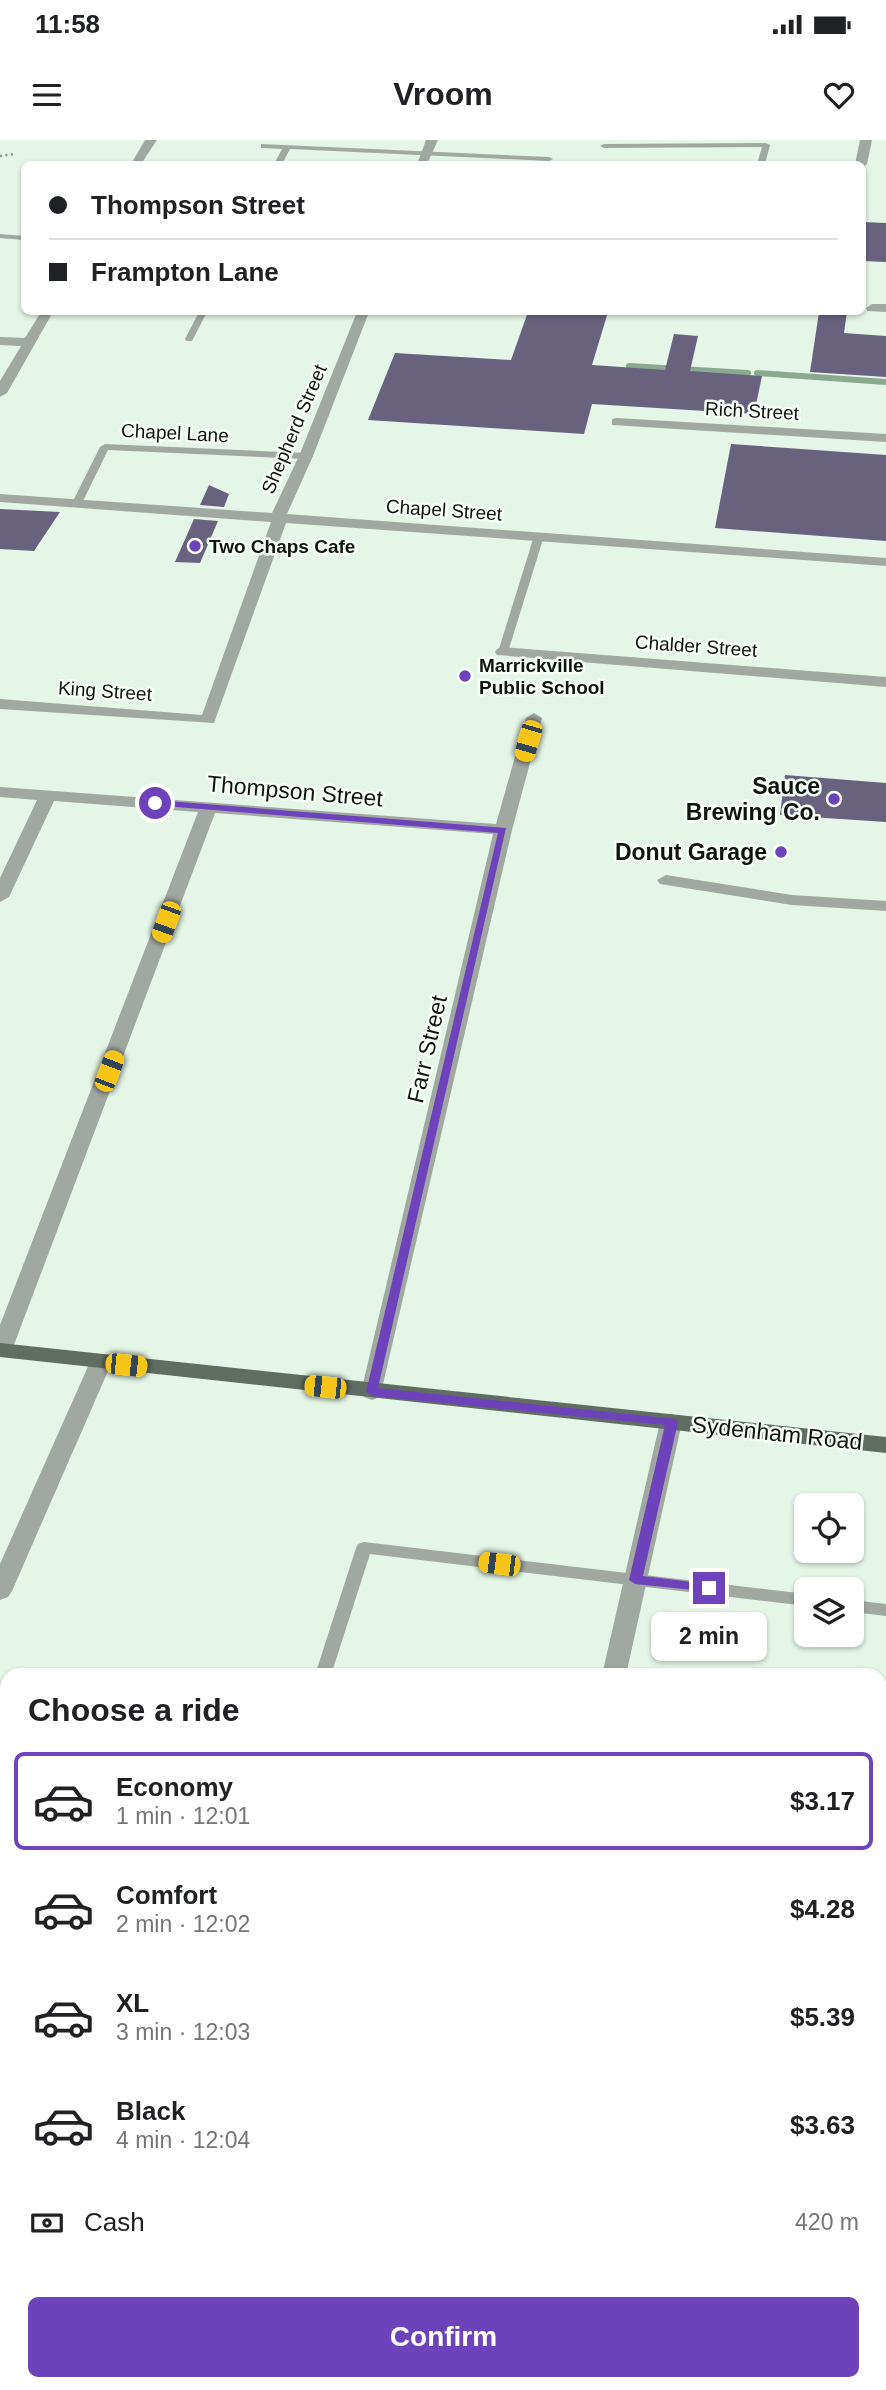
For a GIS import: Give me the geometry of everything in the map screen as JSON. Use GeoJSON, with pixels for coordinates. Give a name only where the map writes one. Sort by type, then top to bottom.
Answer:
{"type":"FeatureCollection","features":[{"type":"Feature","properties":{"kind":"main road","name":"Sydenham Road"},"geometry":{"type":"LineString","coordinates":[[0,1350],[372,1392],[886,1445]]}},
{"type":"Feature","properties":{"kind":"street"},"geometry":{"type":"LineString","coordinates":[[138,161],[151,140]]}},
{"type":"Feature","properties":{"kind":"street"},"geometry":{"type":"LineString","coordinates":[[424,159],[432,140]]}},
{"type":"Feature","properties":{"kind":"street"},"geometry":{"type":"LineString","coordinates":[[862,161],[866,140]]}},
{"type":"Feature","properties":{"kind":"street"},"geometry":{"type":"LineString","coordinates":[[0,393],[45,315]]}},
{"type":"Feature","properties":{"kind":"street","name":"Shepherd Street"},"geometry":{"type":"LineString","coordinates":[[208,720],[291,485],[306,456],[362,315]]}},
{"type":"Feature","properties":{"kind":"street"},"geometry":{"type":"LineString","coordinates":[[0,341],[28,342]]}},
{"type":"Feature","properties":{"kind":"street","name":"Rich Street"},"geometry":{"type":"LineString","coordinates":[[617,422],[886,439]]}},
{"type":"Feature","properties":{"kind":"street","name":"Chapel Street"},"geometry":{"type":"LineString","coordinates":[[0,498],[886,562]]}},
{"type":"Feature","properties":{"kind":"street","name":"Chalder Street"},"geometry":{"type":"LineString","coordinates":[[503,652],[886,682]]}},
{"type":"Feature","properties":{"kind":"street","name":"King Street"},"geometry":{"type":"LineString","coordinates":[[0,705],[208,720]]}},
{"type":"Feature","properties":{"kind":"street","name":"Farr Street"},"geometry":{"type":"LineString","coordinates":[[372,1392],[503,830],[534,718]]}},
{"type":"Feature","properties":{"kind":"street","name":"Thompson Street"},"geometry":{"type":"LineString","coordinates":[[0,792],[503,830]]}},
{"type":"Feature","properties":{"kind":"street"},"geometry":{"type":"LineString","coordinates":[[0,897],[48,794]]}},
{"type":"Feature","properties":{"kind":"street"},"geometry":{"type":"LineString","coordinates":[[0,1350],[209,807]]}},
{"type":"Feature","properties":{"kind":"street"},"geometry":{"type":"LineString","coordinates":[[666,880],[792,900],[886,906]]}},
{"type":"Feature","properties":{"kind":"street"},"geometry":{"type":"LineString","coordinates":[[0,1591],[101,1362]]}},
{"type":"Feature","properties":{"kind":"street"},"geometry":{"type":"LineString","coordinates":[[616,1668],[671,1422]]}},
{"type":"Feature","properties":{"kind":"lane"},"geometry":{"type":"LineString","coordinates":[[604,146],[766,145],[762,161]]}},
{"type":"Feature","properties":{"kind":"lane"},"geometry":{"type":"LineString","coordinates":[[264,146],[424,159],[549,159]]}},
{"type":"Feature","properties":{"kind":"lane"},"geometry":{"type":"LineString","coordinates":[[280,161],[287,147]]}},
{"type":"Feature","properties":{"kind":"lane"},"geometry":{"type":"LineString","coordinates":[[0,236],[21,238]]}},
{"type":"Feature","properties":{"kind":"lane"},"geometry":{"type":"LineString","coordinates":[[189,339],[201,315]]}},
{"type":"Feature","properties":{"kind":"lane","name":"Chapel Lane"},"geometry":{"type":"LineString","coordinates":[[77,503],[106,447],[306,456]]}},
{"type":"Feature","properties":{"kind":"lane"},"geometry":{"type":"LineString","coordinates":[[503,652],[539,536]]}},
{"type":"Feature","properties":{"kind":"lane"},"geometry":{"type":"LineString","coordinates":[[325,1668],[364,1548],[794,1598]]}},
{"type":"Feature","properties":{"kind":"lane"},"geometry":{"type":"LineString","coordinates":[[864,1606],[886,1609]]}},
{"type":"Feature","properties":{"kind":"path"},"geometry":{"type":"LineString","coordinates":[[0,156],[14,154]]}},
{"type":"Feature","properties":{"kind":"building"},"geometry":{"type":"Polygon","coordinates":[[[866,222],[886,223],[886,262],[866,261],[866,222]]]}},
{"type":"Feature","properties":{"kind":"building"},"geometry":{"type":"Polygon","coordinates":[[[527,315],[607,315],[592,365],[665,370],[674,334],[698,336],[690,371],[762,376],[754,414],[592,404],[584,434],[368,420],[395,353],[511,360],[527,315]]]}},
{"type":"Feature","properties":{"kind":"building"},"geometry":{"type":"Polygon","coordinates":[[[819,315],[847,315],[844,333],[886,336],[886,377],[810,372],[819,315]]]}},
{"type":"Feature","properties":{"kind":"building"},"geometry":{"type":"Polygon","coordinates":[[[731,444],[886,455],[886,541],[715,528],[731,444]]]}},
{"type":"Feature","properties":{"kind":"building"},"geometry":{"type":"Polygon","coordinates":[[[209,485],[229,494],[224,507],[200,505],[209,485]]]}},
{"type":"Feature","properties":{"kind":"building"},"geometry":{"type":"Polygon","coordinates":[[[0,509],[60,512],[34,551],[0,549],[0,509]]]}},
{"type":"Feature","properties":{"kind":"building","name":"Two Chaps Cafe"},"geometry":{"type":"Polygon","coordinates":[[[194,519],[218,521],[200,563],[175,562],[194,519]]]}},
{"type":"Feature","properties":{"kind":"building","name":"Sauce Brewing Co."},"geometry":{"type":"Polygon","coordinates":[[[785,775],[886,783],[886,822],[780,815],[785,775]]]}},
{"type":"Feature","properties":{"kind":"waterway"},"geometry":{"type":"LineString","coordinates":[[629,366],[748,373]]}},
{"type":"Feature","properties":{"kind":"waterway"},"geometry":{"type":"LineString","coordinates":[[757,373],[886,382]]}},
{"type":"Feature","properties":{"kind":"place","name":"Two Chaps Cafe"},"geometry":{"type":"Point","coordinates":[195,546]}},
{"type":"Feature","properties":{"kind":"place","name":"Marrickville Public School"},"geometry":{"type":"Point","coordinates":[465,676]}},
{"type":"Feature","properties":{"kind":"place","name":"Sauce Brewing Co."},"geometry":{"type":"Point","coordinates":[834,799]}},
{"type":"Feature","properties":{"kind":"place","name":"Donut Garage"},"geometry":{"type":"Point","coordinates":[781,852]}},
{"type":"Feature","properties":{"kind":"route"},"geometry":{"type":"LineString","coordinates":[[155,803],[503,830],[372,1392],[671,1422],[668,1445],[635,1580],[709,1588]]}}]}
